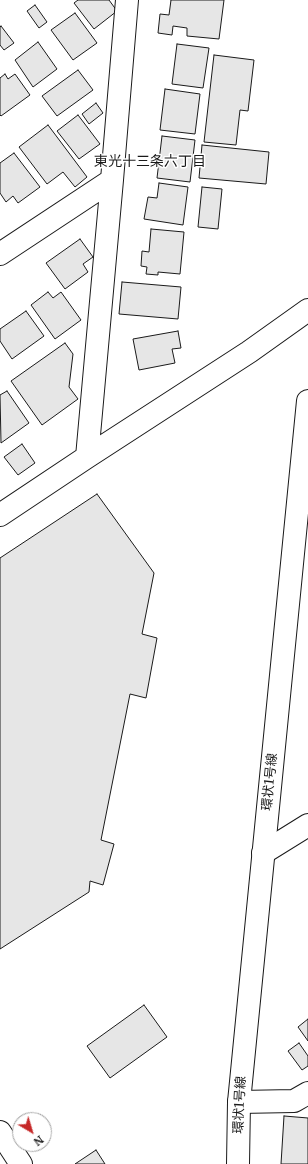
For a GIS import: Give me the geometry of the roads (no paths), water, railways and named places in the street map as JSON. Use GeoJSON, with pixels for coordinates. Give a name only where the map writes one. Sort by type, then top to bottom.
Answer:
{"type":"FeatureCollection","features":[{"type":"Feature","properties":{"kind":"street"},"geometry":{"type":"LineString","coordinates":[[87,457],[127,0]]}},
{"type":"Feature","properties":{"kind":"street"},"geometry":{"type":"LineString","coordinates":[[0,254],[112,180]]}},
{"type":"Feature","properties":{"kind":"street"},"geometry":{"type":"LineString","coordinates":[[0,515],[249,352],[308,310]]}},
{"type":"Feature","properties":{"kind":"street","name":"環状1号線"},"geometry":{"type":"LineString","coordinates":[[238,1164],[239,1102],[308,401]]}},
{"type":"Feature","properties":{"kind":"street"},"geometry":{"type":"LineString","coordinates":[[263,853],[308,825]]}},
{"type":"Feature","properties":{"kind":"street"},"geometry":{"type":"LineString","coordinates":[[239,1102],[294,1101],[308,1093]]}},
{"type":"Feature","properties":{"kind":"street"},"geometry":{"type":"LineString","coordinates":[[0,1132],[21,1164]]}},
{"type":"Feature","properties":{"kind":"district","name":"東光十三条六丁目"},"geometry":{"type":"Point","coordinates":[150,162]}}]}
